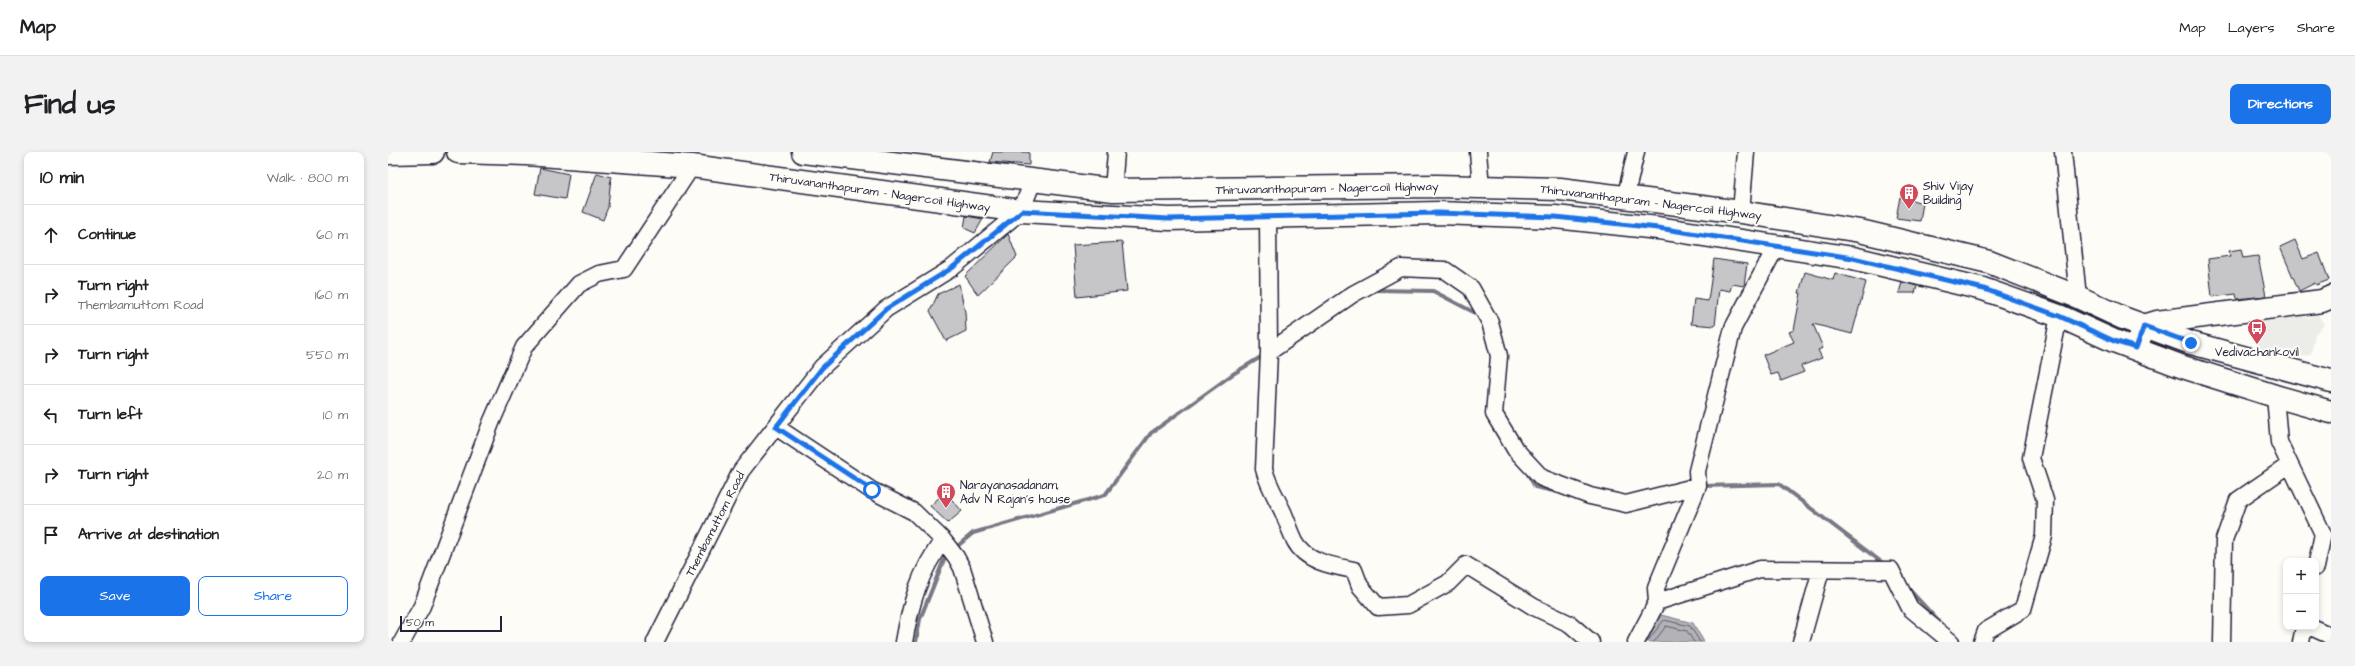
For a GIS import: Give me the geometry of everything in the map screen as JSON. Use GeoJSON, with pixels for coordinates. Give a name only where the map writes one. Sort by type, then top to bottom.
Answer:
{"type":"FeatureCollection","features":[{"type":"Feature","properties":{"kind":"main road"},"geometry":{"type":"LineString","coordinates":[[388,153],[433,152]]}},
{"type":"Feature","properties":{"kind":"main road","name":"Thiruvananthapuram - Nagercoil Highway"},"geometry":{"type":"LineString","coordinates":[[458,152],[526,154],[692,166],[1022,211],[1169,219],[1268,218],[1438,213],[1555,217],[1658,228],[1853,258],[1968,285],[2059,316],[2114,341],[2136,348],[2183,367],[2274,396],[2331,412]]}},
{"type":"Feature","properties":{"kind":"main road","name":"Thiruvananthapuram - Nagercoil Highway"},"geometry":{"type":"LineString","coordinates":[[803,152],[1114,190],[1481,187],[1560,189],[1625,199],[1741,212],[1860,231],[1990,262],[2078,297],[2144,326],[2191,343],[2331,381]]}},
{"type":"Feature","properties":{"kind":"main road"},"geometry":{"type":"LineString","coordinates":[[2136,348],[2144,326],[2157,322],[2322,301],[2331,298]]}},
{"type":"Feature","properties":{"kind":"street"},"geometry":{"type":"LineString","coordinates":[[1114,190],[1116,152]]}},
{"type":"Feature","properties":{"kind":"street"},"geometry":{"type":"LineString","coordinates":[[1478,152],[1481,187]]}},
{"type":"Feature","properties":{"kind":"street"},"geometry":{"type":"LineString","coordinates":[[1625,199],[1636,152]]}},
{"type":"Feature","properties":{"kind":"street"},"geometry":{"type":"LineString","coordinates":[[1741,212],[1746,152]]}},
{"type":"Feature","properties":{"kind":"street"},"geometry":{"type":"LineString","coordinates":[[2063,152],[2078,297]]}},
{"type":"Feature","properties":{"kind":"street"},"geometry":{"type":"LineString","coordinates":[[402,642],[422,606],[491,424],[524,347],[579,284],[599,274],[624,269],[692,166]]}},
{"type":"Feature","properties":{"kind":"street"},"geometry":{"type":"LineString","coordinates":[[1022,211],[1033,181]]}},
{"type":"Feature","properties":{"kind":"street","name":"Thembamuttom Road"},"geometry":{"type":"LineString","coordinates":[[655,642],[741,471],[822,368],[886,309],[952,268],[1022,211]]}},
{"type":"Feature","properties":{"kind":"street"},"geometry":{"type":"LineString","coordinates":[[1268,218],[1270,352],[1264,469],[1268,486],[1283,510],[1295,542],[1306,554],[1325,564],[1354,570],[1360,586],[1378,607],[1408,605],[1448,583],[1466,565],[1534,606],[1570,624],[1592,642]]}},
{"type":"Feature","properties":{"kind":"street"},"geometry":{"type":"LineString","coordinates":[[1636,642],[1656,602],[1656,588],[1698,486],[1698,471],[1733,328],[1776,247]]}},
{"type":"Feature","properties":{"kind":"street"},"geometry":{"type":"LineString","coordinates":[[1270,352],[1353,294],[1401,268],[1445,270],[1471,288],[1490,322],[1499,356],[1494,414],[1515,449],[1542,478],[1590,496],[1626,504],[1698,486]]}},
{"type":"Feature","properties":{"kind":"street"},"geometry":{"type":"LineString","coordinates":[[1982,642],[1986,631],[2023,609],[2044,536],[2045,500],[2031,458],[2059,316]]}},
{"type":"Feature","properties":{"kind":"street"},"geometry":{"type":"LineString","coordinates":[[2274,396],[2279,442],[2289,465],[2327,533],[2319,558]]}},
{"type":"Feature","properties":{"kind":"street"},"geometry":{"type":"LineString","coordinates":[[776,427],[872,490],[914,512],[943,540],[956,557],[974,601],[985,642]]}},
{"type":"Feature","properties":{"kind":"street"},"geometry":{"type":"LineString","coordinates":[[2222,642],[2224,540],[2238,500],[2289,465]]}},
{"type":"Feature","properties":{"kind":"street"},"geometry":{"type":"LineString","coordinates":[[904,642],[912,601],[928,561],[943,540]]}},
{"type":"Feature","properties":{"kind":"street"},"geometry":{"type":"LineString","coordinates":[[1656,602],[1760,570],[1892,570],[1910,608],[1951,642]]}},
{"type":"Feature","properties":{"kind":"street"},"geometry":{"type":"LineString","coordinates":[[1801,642],[1821,570]]}},
{"type":"Feature","properties":{"kind":"street"},"geometry":{"type":"LineString","coordinates":[[2301,642],[2303,630]]}},
{"type":"Feature","properties":{"kind":"street"},"geometry":{"type":"LineString","coordinates":[[2317,630],[2331,636]]}},
{"type":"Feature","properties":{"kind":"shaded area"},"geometry":{"type":"Polygon","coordinates":[[[2318,314],[2324,325],[2315,334],[2311,354],[2296,358],[2291,350],[2278,352],[2264,350],[2257,345],[2259,342],[2254,323],[2302,316],[2308,318],[2318,314]]]}},
{"type":"Feature","properties":{"kind":"water"},"geometry":{"type":"Polygon","coordinates":[[[1661,615],[1693,623],[1704,642],[1642,642],[1661,615]]]}},
{"type":"Feature","properties":{"kind":"building"},"geometry":{"type":"Polygon","coordinates":[[[993,152],[1029,152],[1029,165],[990,162],[993,152]]]}},
{"type":"Feature","properties":{"kind":"building"},"geometry":{"type":"Polygon","coordinates":[[[540,168],[569,174],[565,199],[535,194],[540,168]]]}},
{"type":"Feature","properties":{"kind":"building"},"geometry":{"type":"Polygon","coordinates":[[[597,173],[611,177],[608,207],[603,220],[583,212],[597,173]]]}},
{"type":"Feature","properties":{"kind":"building","name":"Shiv Vijay Building"},"geometry":{"type":"Polygon","coordinates":[[[1900,197],[1923,203],[1920,221],[1896,218],[1900,197]]]}},
{"type":"Feature","properties":{"kind":"building"},"geometry":{"type":"Polygon","coordinates":[[[966,216],[983,219],[975,233],[964,228],[966,216]]]}},
{"type":"Feature","properties":{"kind":"building"},"geometry":{"type":"Polygon","coordinates":[[[1008,234],[1017,257],[978,295],[965,276],[1008,234]]]}},
{"type":"Feature","properties":{"kind":"building"},"geometry":{"type":"Polygon","coordinates":[[[2295,240],[2303,259],[2319,253],[2329,280],[2316,285],[2315,283],[2299,291],[2280,247],[2295,240]]]}},
{"type":"Feature","properties":{"kind":"building"},"geometry":{"type":"Polygon","coordinates":[[[1122,242],[1127,291],[1077,297],[1073,245],[1122,242]]]}},
{"type":"Feature","properties":{"kind":"building"},"geometry":{"type":"Polygon","coordinates":[[[2241,249],[2243,258],[2258,256],[2266,296],[2237,299],[2236,294],[2212,297],[2208,259],[2230,256],[2229,251],[2241,249]]]}},
{"type":"Feature","properties":{"kind":"building"},"geometry":{"type":"Polygon","coordinates":[[[1714,259],[1747,264],[1744,286],[1732,284],[1730,291],[1719,289],[1715,326],[1691,324],[1694,299],[1708,301],[1714,259]]]}},
{"type":"Feature","properties":{"kind":"building"},"geometry":{"type":"Polygon","coordinates":[[[1805,272],[1833,280],[1835,273],[1866,282],[1852,334],[1813,324],[1823,348],[1818,350],[1822,358],[1801,366],[1804,372],[1781,381],[1778,373],[1771,375],[1763,355],[1794,342],[1789,332],[1794,330],[1801,293],[1799,293],[1805,272]]]}},
{"type":"Feature","properties":{"kind":"building"},"geometry":{"type":"Polygon","coordinates":[[[1902,282],[1917,286],[1915,293],[1899,293],[1902,282]]]}},
{"type":"Feature","properties":{"kind":"building"},"geometry":{"type":"Polygon","coordinates":[[[959,284],[965,312],[966,331],[946,341],[930,311],[938,294],[959,284]]]}},
{"type":"Feature","properties":{"kind":"building","name":"Narayanasadanam, Adv N Rajan's house"},"geometry":{"type":"Polygon","coordinates":[[[945,492],[962,511],[948,523],[930,506],[945,492]]]}},
{"type":"Feature","properties":{"kind":"waterway"},"geometry":{"type":"LineString","coordinates":[[1374,290],[1433,291],[1481,316]]}},
{"type":"Feature","properties":{"kind":"waterway"},"geometry":{"type":"LineString","coordinates":[[954,549],[973,533],[1105,495],[1151,433],[1233,374],[1264,355]]}},
{"type":"Feature","properties":{"kind":"waterway"},"geometry":{"type":"LineString","coordinates":[[1527,472],[1535,487],[1558,492]]}},
{"type":"Feature","properties":{"kind":"waterway"},"geometry":{"type":"LineString","coordinates":[[1702,486],[1779,484],[1884,564]]}},
{"type":"Feature","properties":{"kind":"waterway"},"geometry":{"type":"LineString","coordinates":[[916,642],[920,619],[945,557],[949,553]]}},
{"type":"Feature","properties":{"kind":"waterway"},"geometry":{"type":"LineString","coordinates":[[1907,587],[1942,625]]}},
{"type":"Feature","properties":{"kind":"place","name":"Shiv Vijay Building"},"geometry":{"type":"Point","coordinates":[1909,210]}},
{"type":"Feature","properties":{"kind":"place","name":"Vedivachankovil"},"geometry":{"type":"Point","coordinates":[2257,345]}},
{"type":"Feature","properties":{"kind":"place","name":"Narayanasadanam, Adv N Rajan's house"},"geometry":{"type":"Point","coordinates":[946,509]}},
{"type":"Feature","properties":{"kind":"route"},"geometry":{"type":"LineString","coordinates":[[872,490],[776,427],[822,368],[886,309],[952,268],[996,230],[1022,211],[1169,219],[1268,218],[1438,213],[1555,217],[1630,224],[1853,258],[1984,289],[2059,316],[2114,341],[2136,348],[2144,326],[2191,343]]}}]}
